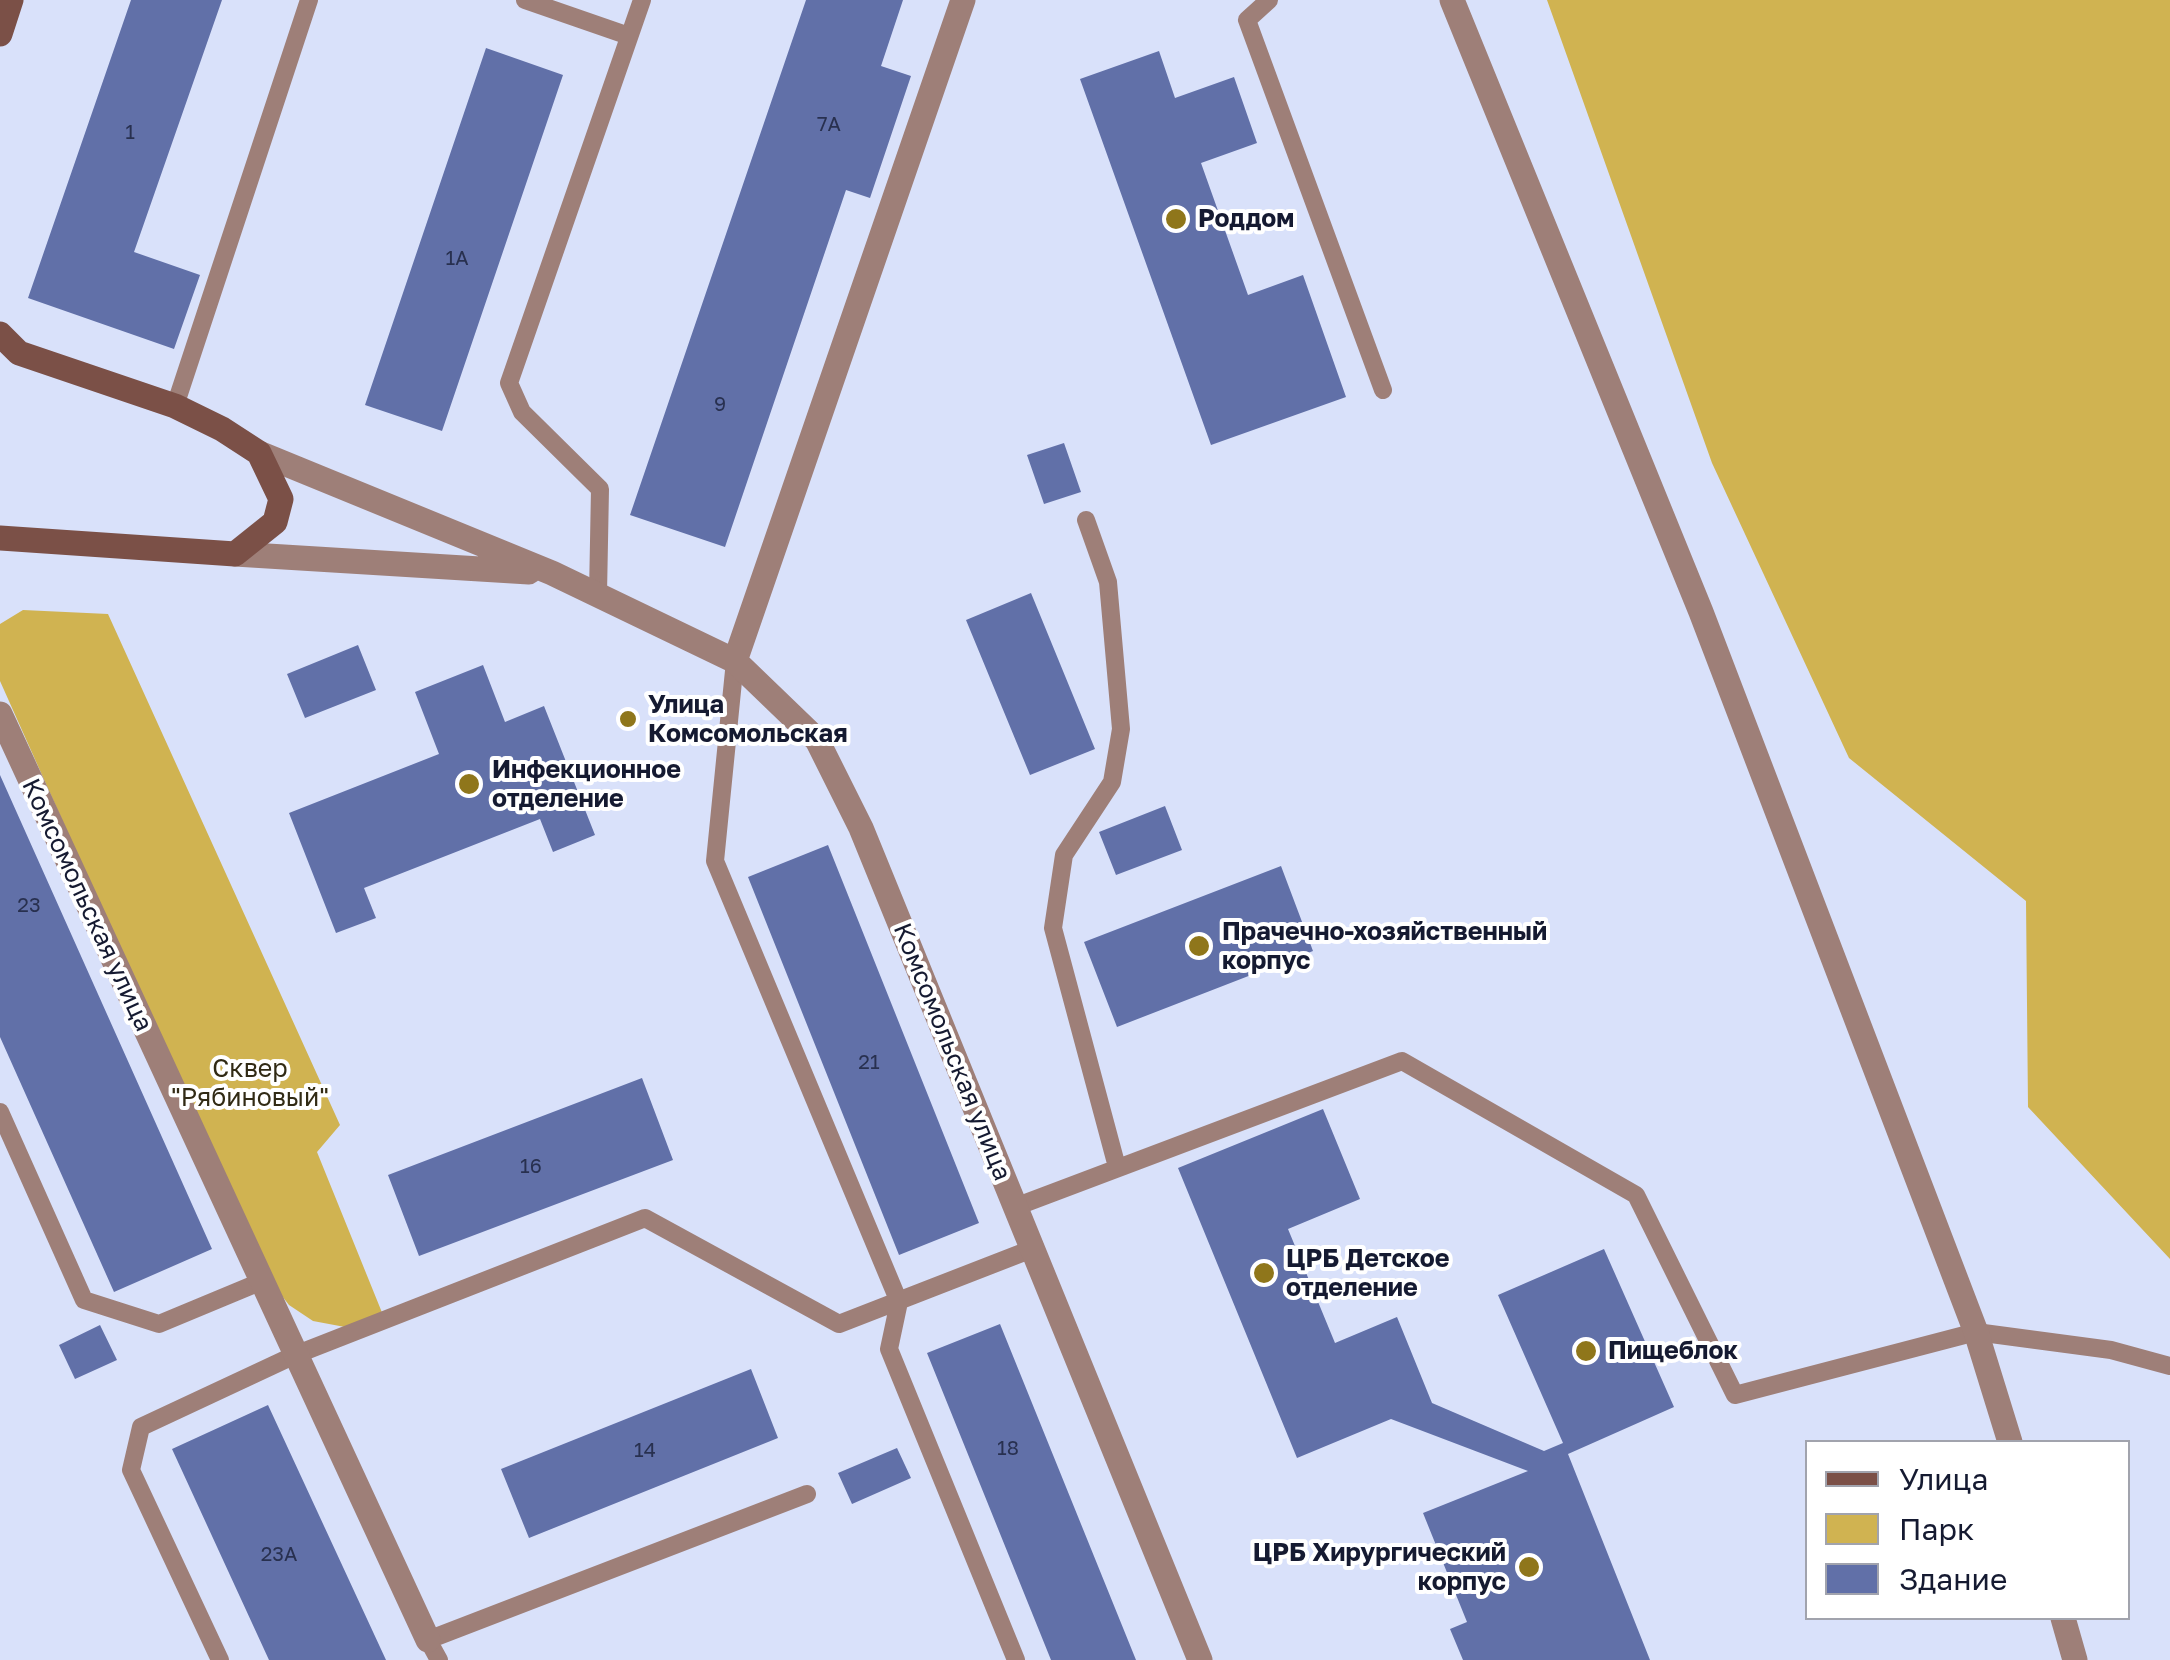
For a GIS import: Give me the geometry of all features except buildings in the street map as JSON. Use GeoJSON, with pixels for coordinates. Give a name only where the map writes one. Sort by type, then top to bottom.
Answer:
{"type":"FeatureCollection","features":[{"type":"Feature","properties":{"kind":"street"},"geometry":{"type":"LineString","coordinates":[[0,34],[11,0]]}},
{"type":"Feature","properties":{"kind":"street"},"geometry":{"type":"LineString","coordinates":[[735,661],[963,0]]}},
{"type":"Feature","properties":{"kind":"street"},"geometry":{"type":"LineString","coordinates":[[1452,0],[1702,612],[1976,1332],[2009,1440]]}},
{"type":"Feature","properties":{"kind":"street","name":"Комсомольская улица"},"geometry":{"type":"LineString","coordinates":[[0,334],[20,353],[174,406],[259,453],[552,573],[735,661],[817,740],[862,828],[1200,1660]]}},
{"type":"Feature","properties":{"kind":"street"},"geometry":{"type":"LineString","coordinates":[[0,538],[235,554],[275,522],[281,499],[259,453]]}},
{"type":"Feature","properties":{"kind":"street","name":"Комсомольская улица"},"geometry":{"type":"LineString","coordinates":[[235,554],[552,573]]}},
{"type":"Feature","properties":{"kind":"street","name":"Комсомольская улица"},"geometry":{"type":"LineString","coordinates":[[0,714],[433,1650]]}},
{"type":"Feature","properties":{"kind":"street"},"geometry":{"type":"LineString","coordinates":[[2063,1620],[2076,1660]]}},
{"type":"Feature","properties":{"kind":"lane"},"geometry":{"type":"LineString","coordinates":[[174,406],[310,0]]}},
{"type":"Feature","properties":{"kind":"lane"},"geometry":{"type":"LineString","coordinates":[[525,0],[629,36]]}},
{"type":"Feature","properties":{"kind":"lane"},"geometry":{"type":"LineString","coordinates":[[598,594],[600,489],[522,412],[509,383],[642,0]]}},
{"type":"Feature","properties":{"kind":"lane"},"geometry":{"type":"LineString","coordinates":[[1269,0],[1247,20],[1382,390]]}},
{"type":"Feature","properties":{"kind":"lane"},"geometry":{"type":"LineString","coordinates":[[1086,520],[1108,582],[1121,729],[1112,782],[1064,854],[1053,928],[1117,1167]]}},
{"type":"Feature","properties":{"kind":"lane"},"geometry":{"type":"LineString","coordinates":[[735,661],[716,862],[898,1302],[890,1349],[1016,1660]]}},
{"type":"Feature","properties":{"kind":"lane"},"geometry":{"type":"LineString","coordinates":[[1015,1208],[1402,1061],[1636,1195],[1735,1395],[1976,1332],[2111,1350],[2170,1366]]}},
{"type":"Feature","properties":{"kind":"lane"},"geometry":{"type":"LineString","coordinates":[[0,1112],[84,1300],[158,1324],[260,1282]]}},
{"type":"Feature","properties":{"kind":"lane"},"geometry":{"type":"LineString","coordinates":[[220,1660],[131,1470],[141,1427],[295,1355],[646,1218],[839,1324],[1032,1249]]}},
{"type":"Feature","properties":{"kind":"lane"},"geometry":{"type":"LineString","coordinates":[[433,1650],[807,1494]]}},
{"type":"Feature","properties":{"kind":"green space"},"geometry":{"type":"Polygon","coordinates":[[[1547,0],[2170,0],[2170,1259],[2028,1107],[2026,901],[1849,758],[1712,463],[1547,0]]]}},
{"type":"Feature","properties":{"kind":"green space","name":"Сквер \"Рябиновый\""},"geometry":{"type":"Polygon","coordinates":[[[23,610],[108,614],[340,1125],[317,1152],[383,1315],[345,1327],[313,1321],[289,1305],[265,1274],[0,681],[0,624],[23,610]]]}},
{"type":"Feature","properties":{"kind":"place","name":"Роддом"},"geometry":{"type":"Point","coordinates":[1176,219]}},
{"type":"Feature","properties":{"kind":"place","name":"Улица Комсомольская"},"geometry":{"type":"Point","coordinates":[628,719]}},
{"type":"Feature","properties":{"kind":"place","name":"Инфекционное отделение"},"geometry":{"type":"Point","coordinates":[469,784]}},
{"type":"Feature","properties":{"kind":"place","name":"Прачечно-хозяйственный корпус"},"geometry":{"type":"Point","coordinates":[1199,946]}},
{"type":"Feature","properties":{"kind":"place","name":"ЦРБ Детское отделение"},"geometry":{"type":"Point","coordinates":[1264,1273]}},
{"type":"Feature","properties":{"kind":"place","name":"Пищеблок"},"geometry":{"type":"Point","coordinates":[1586,1351]}},
{"type":"Feature","properties":{"kind":"place","name":"ЦРБ Хирургический корпус"},"geometry":{"type":"Point","coordinates":[1529,1567]}}]}
